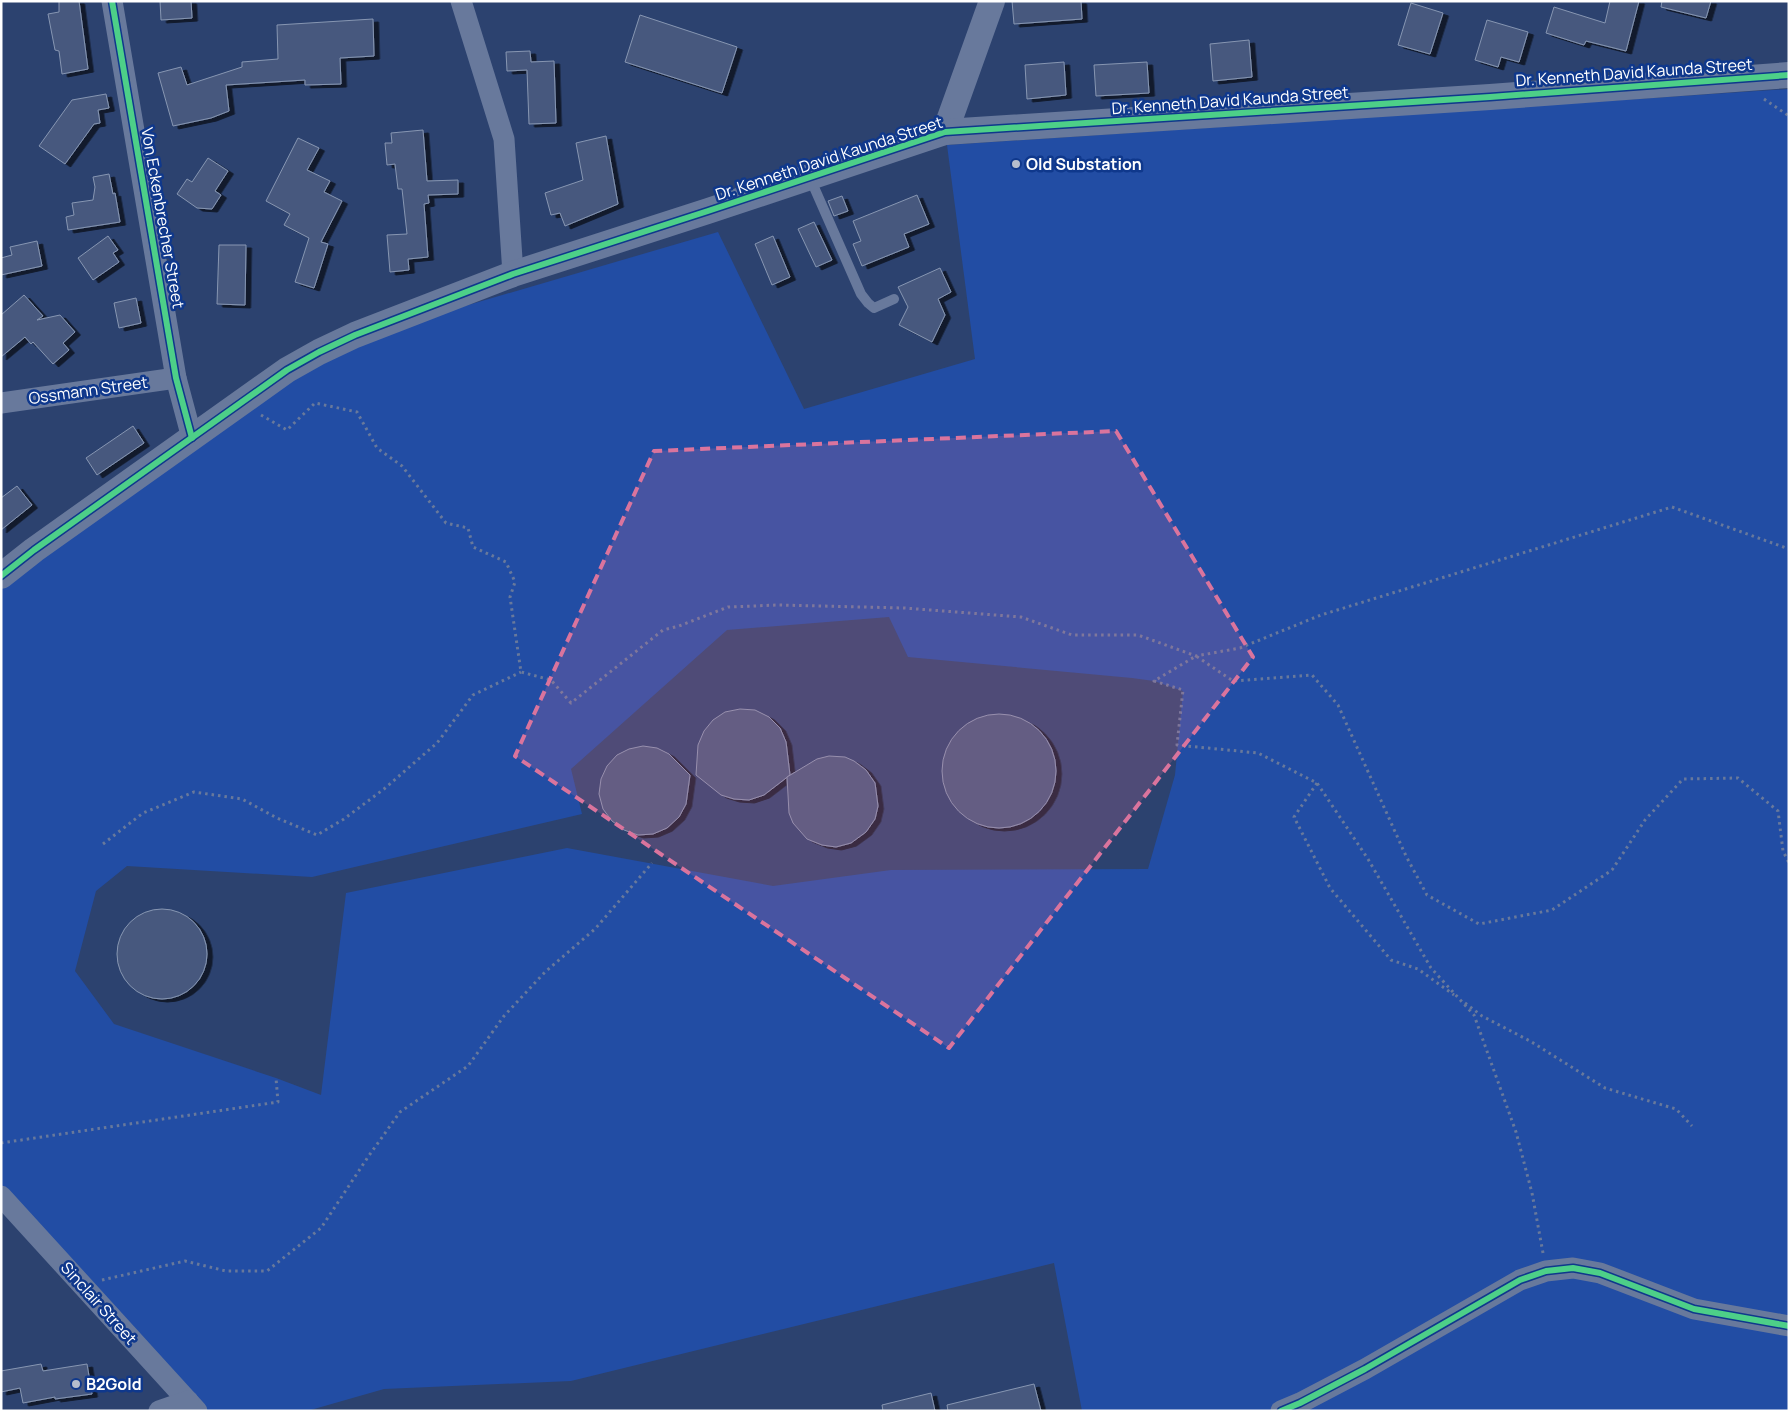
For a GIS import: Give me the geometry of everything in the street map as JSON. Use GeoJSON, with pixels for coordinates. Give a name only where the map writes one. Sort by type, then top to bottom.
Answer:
{"type":"FeatureCollection","features":[{"type":"Feature","properties":{"kind":"street","name":"Von Eckenbrecher Street"},"geometry":{"type":"LineString","coordinates":[[112,1],[176,378],[192,438]]}},
{"type":"Feature","properties":{"kind":"street"},"geometry":{"type":"LineString","coordinates":[[461,1],[504,139],[513,274]]}},
{"type":"Feature","properties":{"kind":"street"},"geometry":{"type":"LineString","coordinates":[[945,132],[992,1]]}},
{"type":"Feature","properties":{"kind":"street","name":"Dr. Kenneth David Kaunda Street"},"geometry":{"type":"LineString","coordinates":[[1,576],[34,550],[287,370],[320,352],[355,336],[513,274],[945,132],[1480,98],[1789,75]]}},
{"type":"Feature","properties":{"kind":"street","name":"Ossmann Street"},"geometry":{"type":"LineString","coordinates":[[1,402],[176,378]]}},
{"type":"Feature","properties":{"kind":"street","name":"Sinclair Street"},"geometry":{"type":"LineString","coordinates":[[1,1196],[193,1406]]}},
{"type":"Feature","properties":{"kind":"street"},"geometry":{"type":"LineString","coordinates":[[1281,1411],[1365,1369],[1520,1280],[1546,1271],[1573,1268],[1600,1273],[1694,1309],[1789,1326]]}},
{"type":"Feature","properties":{"kind":"street"},"geometry":{"type":"LineString","coordinates":[[159,1411],[193,1406]]}},
{"type":"Feature","properties":{"kind":"lane"},"geometry":{"type":"LineString","coordinates":[[810,177],[861,294],[874,308],[894,299]]}},
{"type":"Feature","properties":{"kind":"path"},"geometry":{"type":"LineString","coordinates":[[238,405],[263,416],[287,430],[315,404],[357,412],[377,448],[402,466],[446,523],[468,528],[473,547],[506,562],[516,582],[510,597],[520,672]]}},
{"type":"Feature","properties":{"kind":"path"},"geometry":{"type":"LineString","coordinates":[[1546,1271],[1532,1194],[1516,1132],[1474,1015],[1431,968],[1368,859],[1317,783],[1258,753],[1178,745],[1183,690],[1154,681],[1196,656],[1240,648],[1321,615],[1672,507],[1789,549]]}},
{"type":"Feature","properties":{"kind":"path"},"geometry":{"type":"LineString","coordinates":[[103,844],[143,813],[194,792],[242,799],[277,818],[317,835],[344,819],[384,790],[437,742],[473,695],[520,672],[551,680],[571,703],[663,630],[679,626],[728,606],[778,605],[904,608],[1021,617],[1072,635],[1138,635],[1196,656],[1233,681],[1312,675],[1338,704],[1406,856],[1427,895],[1479,924],[1552,910],[1612,870],[1645,820],[1683,779],[1738,778],[1778,811],[1782,851],[1789,863]]}},
{"type":"Feature","properties":{"kind":"path"},"geometry":{"type":"LineString","coordinates":[[1317,783],[1294,817],[1330,888],[1391,960],[1418,969],[1482,1016],[1530,1041],[1605,1088],[1676,1109],[1692,1126]]}},
{"type":"Feature","properties":{"kind":"path"},"geometry":{"type":"LineString","coordinates":[[82,1285],[185,1261],[226,1271],[267,1271],[322,1228],[400,1112],[468,1066],[504,1016],[545,972],[595,929],[652,863]]}},
{"type":"Feature","properties":{"kind":"path"},"geometry":{"type":"LineString","coordinates":[[1,1143],[278,1102],[276,1078]]}},
{"type":"Feature","properties":{"kind":"highlighted area"},"geometry":{"type":"Polygon","coordinates":[[[1116,431],[1253,657],[949,1048],[515,756],[654,451],[1116,431]]]}},
{"type":"Feature","properties":{"kind":"shaded area"},"geometry":{"type":"Polygon","coordinates":[[[1789,89],[1789,1411],[1082,1411],[1054,1263],[571,1381],[384,1389],[307,1411],[197,1411],[1,1196],[1,576],[287,370],[441,313],[718,232],[804,409],[975,359],[947,145],[1789,89]],[[889,617],[727,630],[571,769],[582,814],[312,877],[127,866],[96,891],[75,971],[114,1024],[321,1095],[346,893],[567,848],[773,886],[891,870],[1148,869],[1175,775],[1183,691],[1154,681],[1132,678],[908,657],[889,617]]]}},
{"type":"Feature","properties":{"kind":"building"},"geometry":{"type":"Polygon","coordinates":[[[59,1],[79,1],[88,69],[62,74],[59,51],[55,50],[48,14],[59,12],[59,1]]]}},
{"type":"Feature","properties":{"kind":"building"},"geometry":{"type":"Polygon","coordinates":[[[160,1],[191,1],[192,18],[161,20],[160,1]]]}},
{"type":"Feature","properties":{"kind":"building"},"geometry":{"type":"Polygon","coordinates":[[[1012,1],[1081,1],[1082,19],[1014,24],[1012,1]]]}},
{"type":"Feature","properties":{"kind":"building"},"geometry":{"type":"Polygon","coordinates":[[[1610,1],[1639,1],[1626,51],[1586,41],[1584,45],[1546,33],[1554,7],[1605,23],[1610,1]]]}},
{"type":"Feature","properties":{"kind":"building"},"geometry":{"type":"Polygon","coordinates":[[[1662,1],[1711,1],[1706,18],[1661,7],[1662,1]]]}},
{"type":"Feature","properties":{"kind":"building"},"geometry":{"type":"Polygon","coordinates":[[[1411,3],[1443,13],[1430,54],[1398,45],[1411,3]]]}},
{"type":"Feature","properties":{"kind":"building"},"geometry":{"type":"Polygon","coordinates":[[[640,15],[737,47],[722,93],[625,62],[640,15]]]}},
{"type":"Feature","properties":{"kind":"building"},"geometry":{"type":"Polygon","coordinates":[[[373,19],[374,56],[340,58],[341,84],[305,85],[305,80],[226,85],[229,111],[211,118],[173,126],[158,73],[181,67],[187,85],[242,67],[242,62],[278,59],[277,25],[373,19]]]}},
{"type":"Feature","properties":{"kind":"building"},"geometry":{"type":"Polygon","coordinates":[[[1487,20],[1528,32],[1519,62],[1501,57],[1498,67],[1475,60],[1487,20]]]}},
{"type":"Feature","properties":{"kind":"building"},"geometry":{"type":"Polygon","coordinates":[[[1249,40],[1252,77],[1213,81],[1210,44],[1249,40]]]}},
{"type":"Feature","properties":{"kind":"building"},"geometry":{"type":"Polygon","coordinates":[[[530,51],[531,62],[554,61],[556,123],[529,124],[527,70],[507,71],[506,52],[530,51]]]}},
{"type":"Feature","properties":{"kind":"building"},"geometry":{"type":"Polygon","coordinates":[[[1064,62],[1066,95],[1027,99],[1025,65],[1064,62]]]}},
{"type":"Feature","properties":{"kind":"building"},"geometry":{"type":"Polygon","coordinates":[[[1147,62],[1149,93],[1096,96],[1094,65],[1147,62]]]}},
{"type":"Feature","properties":{"kind":"building"},"geometry":{"type":"Polygon","coordinates":[[[106,94],[109,108],[98,110],[100,123],[94,124],[65,164],[39,146],[72,100],[106,94]]]}},
{"type":"Feature","properties":{"kind":"building"},"geometry":{"type":"Polygon","coordinates":[[[423,130],[427,181],[458,180],[458,194],[428,195],[429,203],[424,204],[428,257],[408,259],[409,270],[390,272],[387,235],[407,234],[402,189],[398,189],[395,164],[387,165],[385,143],[392,143],[391,133],[423,130]]]}},
{"type":"Feature","properties":{"kind":"building"},"geometry":{"type":"Polygon","coordinates":[[[606,136],[618,204],[565,226],[560,213],[551,215],[545,193],[583,180],[576,143],[606,136]]]}},
{"type":"Feature","properties":{"kind":"building"},"geometry":{"type":"Polygon","coordinates":[[[298,138],[319,148],[307,170],[330,181],[324,192],[342,201],[321,242],[328,244],[314,288],[295,282],[309,238],[284,225],[290,214],[266,201],[298,138]]]}},
{"type":"Feature","properties":{"kind":"building"},"geometry":{"type":"Polygon","coordinates":[[[208,158],[228,171],[215,191],[221,195],[212,209],[197,208],[177,194],[187,179],[192,182],[208,158]]]}},
{"type":"Feature","properties":{"kind":"building"},"geometry":{"type":"Polygon","coordinates":[[[109,174],[113,194],[115,193],[120,222],[68,230],[66,217],[74,215],[72,203],[93,200],[95,187],[93,177],[109,174]]]}},
{"type":"Feature","properties":{"kind":"building"},"geometry":{"type":"Polygon","coordinates":[[[917,195],[929,224],[904,234],[909,247],[862,266],[853,244],[861,241],[853,221],[917,195]]]}},
{"type":"Feature","properties":{"kind":"building"},"geometry":{"type":"Polygon","coordinates":[[[842,196],[848,211],[834,216],[828,201],[842,196]]]}},
{"type":"Feature","properties":{"kind":"building"},"geometry":{"type":"Polygon","coordinates":[[[814,222],[832,260],[816,267],[798,229],[814,222]]]}},
{"type":"Feature","properties":{"kind":"building"},"geometry":{"type":"Polygon","coordinates":[[[108,236],[118,250],[113,253],[119,262],[93,280],[78,258],[108,236]]]}},
{"type":"Feature","properties":{"kind":"building"},"geometry":{"type":"Polygon","coordinates":[[[773,236],[790,277],[772,285],[755,244],[773,236]]]}},
{"type":"Feature","properties":{"kind":"building"},"geometry":{"type":"Polygon","coordinates":[[[37,241],[42,266],[1,275],[1,258],[12,255],[10,247],[37,241]]]}},
{"type":"Feature","properties":{"kind":"building"},"geometry":{"type":"Polygon","coordinates":[[[219,245],[246,245],[245,305],[217,304],[219,245]]]}},
{"type":"Feature","properties":{"kind":"building"},"geometry":{"type":"Polygon","coordinates":[[[940,268],[951,292],[938,299],[945,315],[932,342],[899,325],[908,307],[898,287],[940,268]]]}},
{"type":"Feature","properties":{"kind":"building"},"geometry":{"type":"Polygon","coordinates":[[[24,295],[43,316],[37,320],[60,315],[75,332],[63,343],[69,350],[53,364],[33,342],[31,344],[25,337],[1,357],[1,315],[24,295]]]}},
{"type":"Feature","properties":{"kind":"building"},"geometry":{"type":"Polygon","coordinates":[[[136,298],[141,323],[119,328],[114,303],[136,298]]]}},
{"type":"Feature","properties":{"kind":"building"},"geometry":{"type":"Polygon","coordinates":[[[133,426],[144,443],[97,475],[86,458],[133,426]]]}},
{"type":"Feature","properties":{"kind":"building"},"geometry":{"type":"Polygon","coordinates":[[[17,486],[32,505],[1,530],[1,498],[17,486]]]}},
{"type":"Feature","properties":{"kind":"building"},"geometry":{"type":"Polygon","coordinates":[[[740,709],[755,710],[769,717],[780,728],[786,742],[790,775],[764,795],[749,800],[734,799],[721,795],[696,775],[698,745],[704,731],[713,720],[725,712],[740,709]]]}},
{"type":"Feature","properties":{"kind":"building"},"geometry":{"type":"Polygon","coordinates":[[[999,714],[1021,718],[1031,723],[1047,739],[1052,749],[1056,771],[1052,793],[1047,803],[1031,819],[1021,824],[999,828],[977,824],[967,819],[951,803],[946,793],[942,771],[946,749],[951,739],[967,723],[977,718],[999,714]]]}},
{"type":"Feature","properties":{"kind":"building"},"geometry":{"type":"Polygon","coordinates":[[[643,746],[657,748],[669,754],[690,775],[686,804],[679,817],[667,828],[653,834],[638,835],[624,830],[612,821],[603,809],[599,794],[601,779],[607,766],[617,755],[629,749],[643,746]]]}},
{"type":"Feature","properties":{"kind":"building"},"geometry":{"type":"Polygon","coordinates":[[[829,756],[845,757],[866,770],[875,783],[878,806],[875,819],[866,832],[851,843],[836,847],[822,845],[807,839],[793,823],[789,813],[787,777],[817,759],[829,756]]]}},
{"type":"Feature","properties":{"kind":"building"},"geometry":{"type":"Polygon","coordinates":[[[162,909],[179,912],[194,922],[204,937],[207,954],[204,971],[194,986],[179,996],[162,999],[145,996],[130,986],[120,971],[117,954],[120,937],[130,922],[145,912],[162,909]]]}},
{"type":"Feature","properties":{"kind":"building"},"geometry":{"type":"Polygon","coordinates":[[[41,1364],[43,1371],[87,1364],[92,1394],[55,1399],[55,1397],[23,1403],[20,1388],[1,1392],[1,1371],[41,1364]]]}},
{"type":"Feature","properties":{"kind":"building"},"geometry":{"type":"Polygon","coordinates":[[[1034,1384],[1041,1411],[948,1411],[947,1405],[1034,1384]]]}},
{"type":"Feature","properties":{"kind":"building"},"geometry":{"type":"Polygon","coordinates":[[[931,1393],[935,1411],[883,1411],[882,1405],[931,1393]]]}},
{"type":"Feature","properties":{"kind":"cycle path"},"geometry":{"type":"LineString","coordinates":[[112,1],[176,378],[192,438]]}},
{"type":"Feature","properties":{"kind":"cycle path"},"geometry":{"type":"LineString","coordinates":[[1,576],[34,550],[287,370],[355,335],[513,274],[945,132],[1490,97],[1789,75]]}},
{"type":"Feature","properties":{"kind":"cycle path"},"geometry":{"type":"LineString","coordinates":[[1281,1411],[1365,1369],[1520,1280],[1546,1271],[1573,1268],[1600,1273],[1694,1309],[1789,1326]]}},
{"type":"Feature","properties":{"kind":"place","name":"Old Substation"},"geometry":{"type":"Point","coordinates":[1016,164]}},
{"type":"Feature","properties":{"kind":"place","name":"B2Gold"},"geometry":{"type":"Point","coordinates":[76,1384]}}]}
